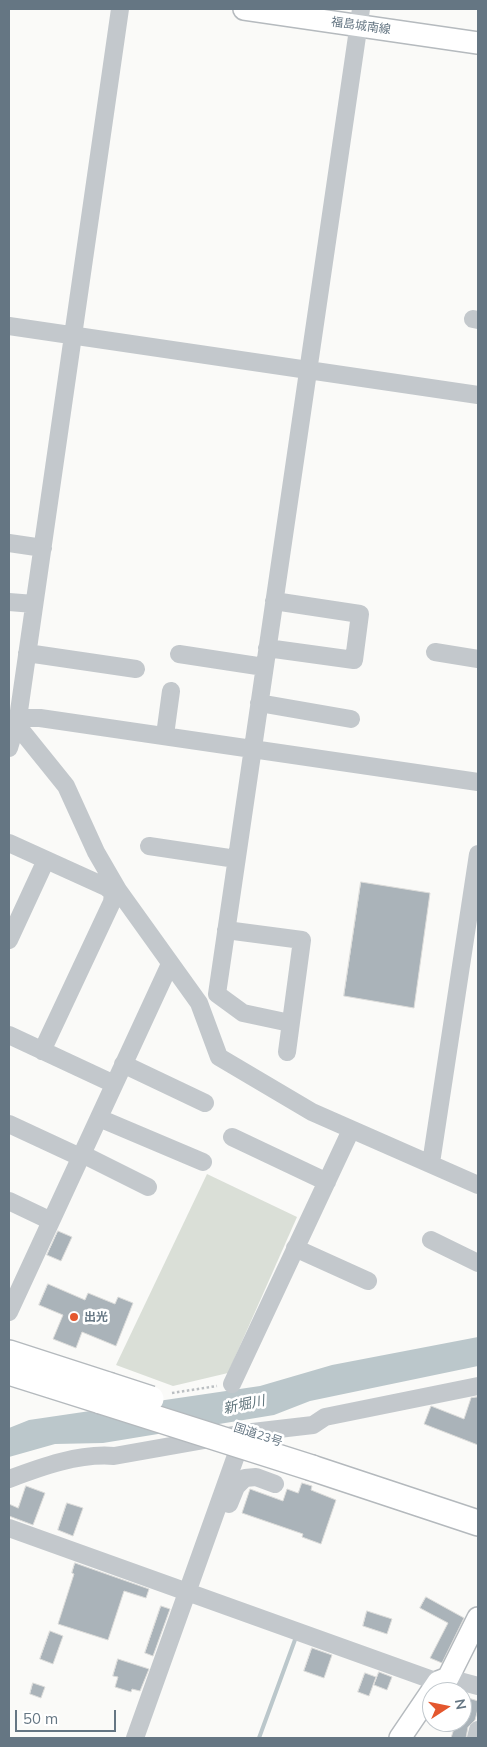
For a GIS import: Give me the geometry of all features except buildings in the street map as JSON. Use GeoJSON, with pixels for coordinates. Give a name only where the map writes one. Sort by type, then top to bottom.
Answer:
{"type":"FeatureCollection","features":[{"type":"Feature","properties":{"kind":"highway","name":"国道23号"},"geometry":{"type":"LineString","coordinates":[[9,1353],[104,1393],[314,1461],[478,1509]]}},
{"type":"Feature","properties":{"kind":"highway","name":"国道23号"},"geometry":{"type":"LineString","coordinates":[[9,1372],[104,1393]]}},
{"type":"Feature","properties":{"kind":"highway","name":"国道23号"},"geometry":{"type":"LineString","coordinates":[[314,1461],[478,1523]]}},
{"type":"Feature","properties":{"kind":"main road","name":"福島城南線"},"geometry":{"type":"LineString","coordinates":[[244,9],[360,17],[478,43]]}},
{"type":"Feature","properties":{"kind":"main road"},"geometry":{"type":"LineString","coordinates":[[400,1738],[443,1680],[478,1618]]}},
{"type":"Feature","properties":{"kind":"street"},"geometry":{"type":"LineString","coordinates":[[9,748],[17,721],[43,548],[120,9]]}},
{"type":"Feature","properties":{"kind":"street"},"geometry":{"type":"LineString","coordinates":[[217,994],[360,17]]}},
{"type":"Feature","properties":{"kind":"street"},"geometry":{"type":"LineString","coordinates":[[9,326],[478,395]]}},
{"type":"Feature","properties":{"kind":"street"},"geometry":{"type":"LineString","coordinates":[[9,542],[43,548]]}},
{"type":"Feature","properties":{"kind":"street"},"geometry":{"type":"LineString","coordinates":[[268,648],[354,660],[360,614],[274,601]]}},
{"type":"Feature","properties":{"kind":"street"},"geometry":{"type":"LineString","coordinates":[[9,602],[34,604]]}},
{"type":"Feature","properties":{"kind":"street"},"geometry":{"type":"LineString","coordinates":[[435,652],[478,659]]}},
{"type":"Feature","properties":{"kind":"street"},"geometry":{"type":"LineString","coordinates":[[27,653],[136,669]]}},
{"type":"Feature","properties":{"kind":"street"},"geometry":{"type":"LineString","coordinates":[[179,654],[264,667]]}},
{"type":"Feature","properties":{"kind":"street"},"geometry":{"type":"LineString","coordinates":[[165,736],[171,691]]}},
{"type":"Feature","properties":{"kind":"street"},"geometry":{"type":"LineString","coordinates":[[259,703],[351,719]]}},
{"type":"Feature","properties":{"kind":"street"},"geometry":{"type":"LineString","coordinates":[[17,721],[40,718],[478,782]]}},
{"type":"Feature","properties":{"kind":"street"},"geometry":{"type":"LineString","coordinates":[[17,721],[72,796],[87,835],[116,892],[170,964],[179,972],[199,1004],[219,1058],[312,1112],[478,1185]]}},
{"type":"Feature","properties":{"kind":"street"},"geometry":{"type":"LineString","coordinates":[[9,843],[116,892]]}},
{"type":"Feature","properties":{"kind":"street"},"geometry":{"type":"LineString","coordinates":[[149,846],[236,859]]}},
{"type":"Feature","properties":{"kind":"street"},"geometry":{"type":"LineString","coordinates":[[431,1163],[478,854]]}},
{"type":"Feature","properties":{"kind":"street"},"geometry":{"type":"LineString","coordinates":[[9,940],[46,860]]}},
{"type":"Feature","properties":{"kind":"street"},"geometry":{"type":"LineString","coordinates":[[42,1051],[116,892]]}},
{"type":"Feature","properties":{"kind":"street"},"geometry":{"type":"LineString","coordinates":[[226,930],[302,940],[287,1052]]}},
{"type":"Feature","properties":{"kind":"street"},"geometry":{"type":"LineString","coordinates":[[9,1312],[170,964]]}},
{"type":"Feature","properties":{"kind":"street"},"geometry":{"type":"LineString","coordinates":[[199,1004],[217,994]]}},
{"type":"Feature","properties":{"kind":"street"},"geometry":{"type":"LineString","coordinates":[[217,994],[243,1013],[290,1023]]}},
{"type":"Feature","properties":{"kind":"street"},"geometry":{"type":"LineString","coordinates":[[9,1035],[114,1084]]}},
{"type":"Feature","properties":{"kind":"street"},"geometry":{"type":"LineString","coordinates":[[123,1064],[206,1103]]}},
{"type":"Feature","properties":{"kind":"street"},"geometry":{"type":"LineString","coordinates":[[98,1118],[203,1162]]}},
{"type":"Feature","properties":{"kind":"street"},"geometry":{"type":"LineString","coordinates":[[9,1124],[148,1187]]}},
{"type":"Feature","properties":{"kind":"street"},"geometry":{"type":"LineString","coordinates":[[232,1384],[351,1130]]}},
{"type":"Feature","properties":{"kind":"street"},"geometry":{"type":"LineString","coordinates":[[232,1137],[327,1182]]}},
{"type":"Feature","properties":{"kind":"street"},"geometry":{"type":"LineString","coordinates":[[9,1201],[51,1222]]}},
{"type":"Feature","properties":{"kind":"street"},"geometry":{"type":"LineString","coordinates":[[431,1240],[478,1263]]}},
{"type":"Feature","properties":{"kind":"street"},"geometry":{"type":"LineString","coordinates":[[295,1248],[368,1281]]}},
{"type":"Feature","properties":{"kind":"street"},"geometry":{"type":"LineString","coordinates":[[9,1479],[70,1461],[114,1456],[244,1433],[313,1425],[325,1417],[478,1386]]}},
{"type":"Feature","properties":{"kind":"street"},"geometry":{"type":"LineString","coordinates":[[135,1738],[244,1433]]}},
{"type":"Feature","properties":{"kind":"street"},"geometry":{"type":"LineString","coordinates":[[219,1504],[228,1506],[236,1487],[245,1478],[256,1477],[275,1484]]}},
{"type":"Feature","properties":{"kind":"street"},"geometry":{"type":"LineString","coordinates":[[9,1528],[443,1680],[478,1686]]}},
{"type":"Feature","properties":{"kind":"street"},"geometry":{"type":"LineString","coordinates":[[476,1738],[478,1730]]}},
{"type":"Feature","properties":{"kind":"path"},"geometry":{"type":"LineString","coordinates":[[172,1393],[232,1384]]}},
{"type":"Feature","properties":{"kind":"shaded area"},"geometry":{"type":"Polygon","coordinates":[[[207,1174],[297,1217],[228,1373],[173,1386],[116,1365],[207,1174]]]}},
{"type":"Feature","properties":{"kind":"water","name":"新堀川"},"geometry":{"type":"Polygon","coordinates":[[[478,1337],[478,1366],[310,1401],[274,1415],[103,1443],[55,1444],[9,1457],[9,1428],[29,1420],[260,1386],[332,1365],[478,1337]]]}},
{"type":"Feature","properties":{"kind":"waterway"},"geometry":{"type":"LineString","coordinates":[[259,1738],[296,1637]]}},
{"type":"Feature","properties":{"kind":"place","name":"出光"},"geometry":{"type":"Point","coordinates":[74,1317]}}]}
